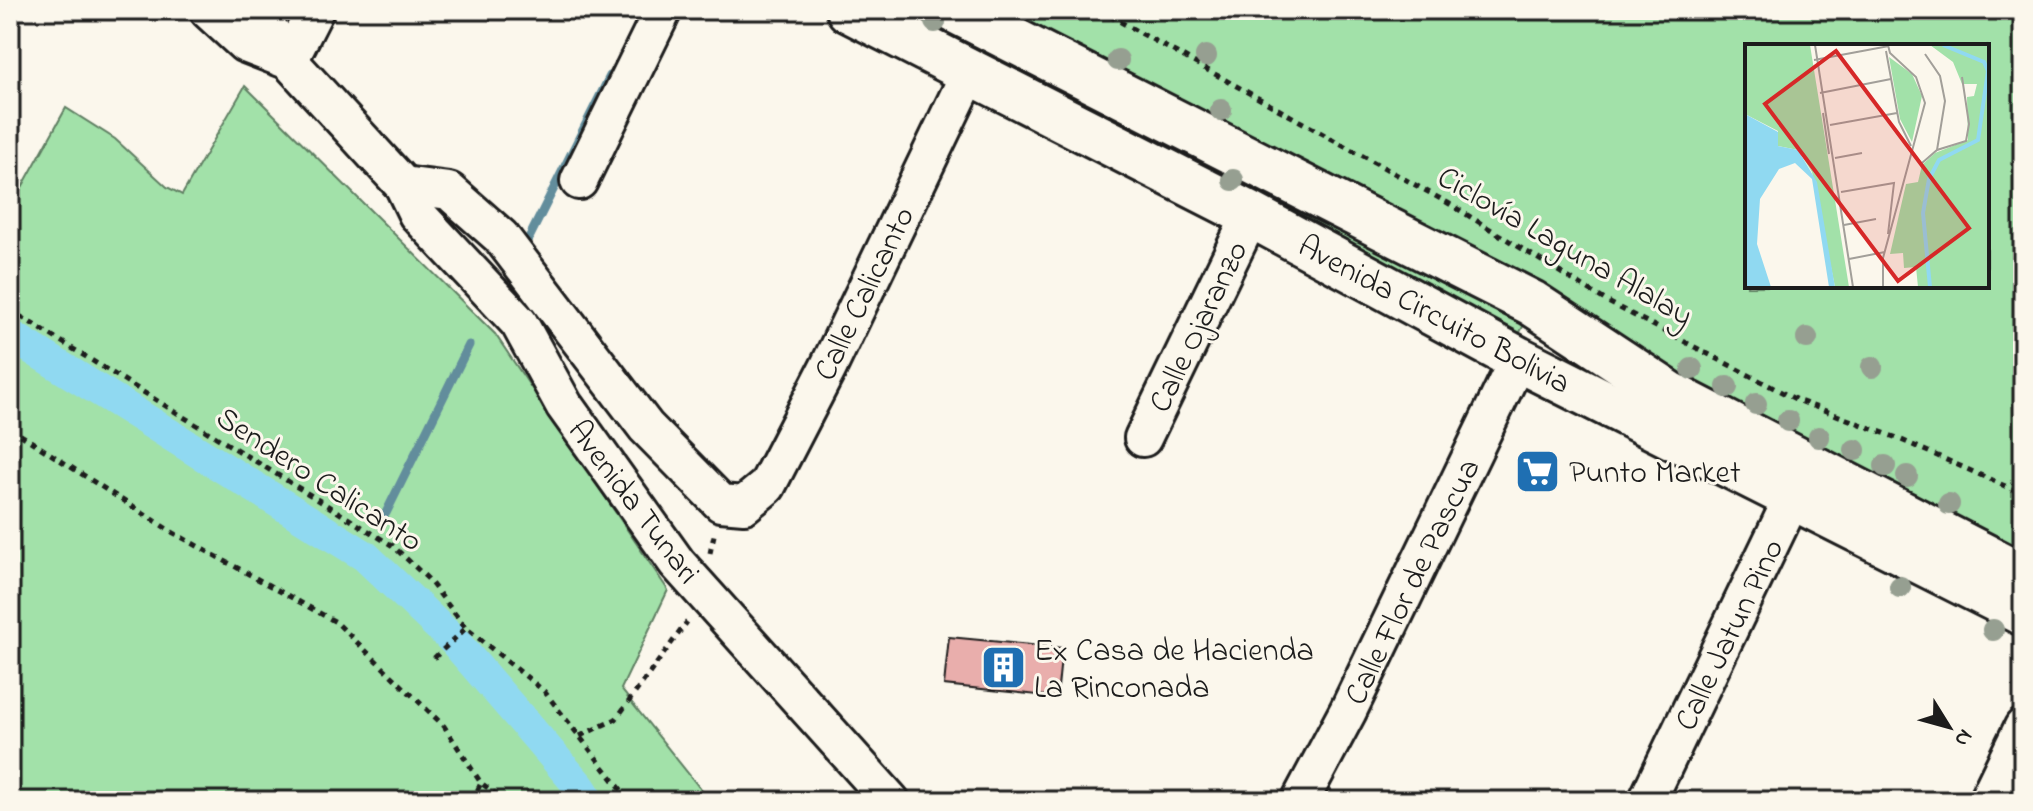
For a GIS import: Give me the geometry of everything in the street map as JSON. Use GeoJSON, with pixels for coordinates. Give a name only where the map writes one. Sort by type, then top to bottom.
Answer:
{"type":"FeatureCollection","features":[{"type":"Feature","properties":{"kind":"main road","name":"Avenida Circuito Bolivia"},"geometry":{"type":"LineString","coordinates":[[849,10],[1251,215],[1518,359],[2023,576]]}},
{"type":"Feature","properties":{"kind":"main road","name":"Avenida Circuito Bolivia"},"geometry":{"type":"LineString","coordinates":[[954,10],[1532,303],[1801,481],[2023,613]]}},
{"type":"Feature","properties":{"kind":"street","name":"Avenida Tunari"},"geometry":{"type":"LineString","coordinates":[[208,10],[245,44],[289,61]]}},
{"type":"Feature","properties":{"kind":"street","name":"Avenida Tunari"},"geometry":{"type":"LineString","coordinates":[[256,10],[289,61],[403,185],[417,214],[519,323],[564,405],[677,563],[891,801]]}},
{"type":"Feature","properties":{"kind":"street"},"geometry":{"type":"LineString","coordinates":[[289,61],[315,10]]}},
{"type":"Feature","properties":{"kind":"street"},"geometry":{"type":"LineString","coordinates":[[579,181],[663,10]]}},
{"type":"Feature","properties":{"kind":"street","name":"Calle Calicanto"},"geometry":{"type":"LineString","coordinates":[[732,504],[767,486],[828,368],[970,72]]}},
{"type":"Feature","properties":{"kind":"street","name":"Avenida Tunari"},"geometry":{"type":"LineString","coordinates":[[403,185],[449,191],[501,237],[646,427],[732,504]]}},
{"type":"Feature","properties":{"kind":"street","name":"Calle Ojaranzo"},"geometry":{"type":"LineString","coordinates":[[1143,438],[1251,215]]}},
{"type":"Feature","properties":{"kind":"street","name":"Calle Flor de Pascua"},"geometry":{"type":"LineString","coordinates":[[1300,801],[1348,711],[1518,359]]}},
{"type":"Feature","properties":{"kind":"street","name":"Calle Jatun Pino"},"geometry":{"type":"LineString","coordinates":[[1647,801],[1801,481]]}},
{"type":"Feature","properties":{"kind":"street"},"geometry":{"type":"LineString","coordinates":[[1987,801],[2023,727]]}},
{"type":"Feature","properties":{"kind":"path","name":"Ciclovía Laguna Alalay"},"geometry":{"type":"LineString","coordinates":[[1099,10],[1448,203],[1608,302],[1797,400],[1897,438],[2023,494]]}},
{"type":"Feature","properties":{"kind":"path","name":"Sendero Calicanto"},"geometry":{"type":"LineString","coordinates":[[10,310],[393,546],[428,579],[466,628],[544,691],[630,801]]}},
{"type":"Feature","properties":{"kind":"path"},"geometry":{"type":"LineString","coordinates":[[10,428],[172,532],[336,622],[444,726],[481,783],[505,801]]}},
{"type":"Feature","properties":{"kind":"path"},"geometry":{"type":"LineString","coordinates":[[580,736],[616,719],[686,627],[732,504]]}},
{"type":"Feature","properties":{"kind":"path"},"geometry":{"type":"LineString","coordinates":[[434,658],[466,628]]}},
{"type":"Feature","properties":{"kind":"path"},"geometry":{"type":"LineString","coordinates":[[472,801],[481,783]]}},
{"type":"Feature","properties":{"kind":"green space"},"geometry":{"type":"Polygon","coordinates":[[[877,10],[925,10],[1030,60],[1527,319],[1518,336],[877,10]]]}},
{"type":"Feature","properties":{"kind":"green space"},"geometry":{"type":"Polygon","coordinates":[[[987,10],[2023,10],[2023,555],[1807,446],[987,10]]]}},
{"type":"Feature","properties":{"kind":"green space"},"geometry":{"type":"Polygon","coordinates":[[[245,86],[495,334],[668,590],[621,689],[710,801],[10,801],[10,209],[66,108],[115,139],[167,187],[182,195],[245,86]]]}},
{"type":"Feature","properties":{"kind":"building","name":"Ex Casa de Hacienda La Rinconada"},"geometry":{"type":"Polygon","coordinates":[[[949,637],[1062,648],[1057,697],[944,685],[949,637]]]}},
{"type":"Feature","properties":{"kind":"waterway"},"geometry":{"type":"LineString","coordinates":[[529,238],[610,76]]}},
{"type":"Feature","properties":{"kind":"waterway"},"geometry":{"type":"LineString","coordinates":[[10,335],[365,556],[455,642],[589,801]]}},
{"type":"Feature","properties":{"kind":"waterway"},"geometry":{"type":"LineString","coordinates":[[386,513],[469,345]]}},
{"type":"Feature","properties":{"kind":"place","name":"Punto Market"},"geometry":{"type":"Point","coordinates":[1538,471]}},
{"type":"Feature","properties":{"kind":"place","name":"Ex Casa de Hacienda La Rinconada"},"geometry":{"type":"Point","coordinates":[1003,667]}}]}
